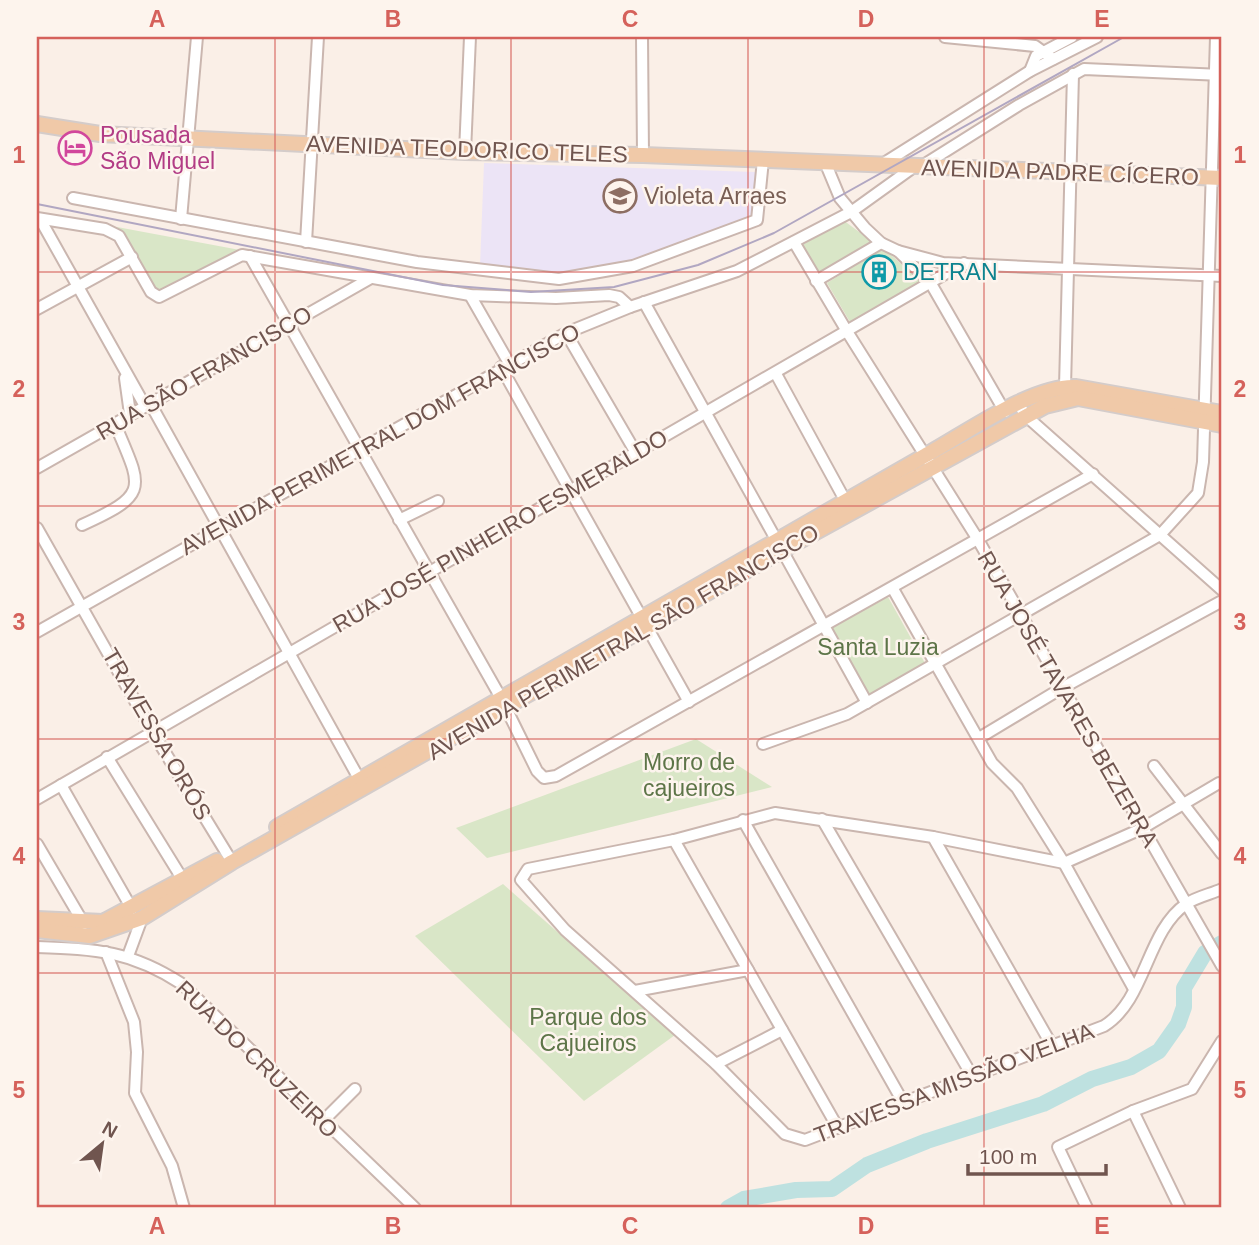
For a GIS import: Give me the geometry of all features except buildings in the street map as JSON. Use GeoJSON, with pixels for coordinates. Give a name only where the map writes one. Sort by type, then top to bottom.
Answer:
{"type":"FeatureCollection","features":[{"type":"Feature","properties":{"kind":"main road","name":"AVENIDA TEODORICO TELES"},"geometry":{"type":"LineString","coordinates":[[37,124],[100,134],[190,139],[465,152],[643,155],[898,165]]}},
{"type":"Feature","properties":{"kind":"main road","name":"AVENIDA PADRE CÍCERO"},"geometry":{"type":"LineString","coordinates":[[898,165],[1217,178]]}},
{"type":"Feature","properties":{"kind":"main road","name":"AVENIDA PERIMETRAL SÃO FRANCISCO"},"geometry":{"type":"LineString","coordinates":[[37,929],[90,936],[137,913],[780,545],[1065,387],[1203,418],[1222,425]]}},
{"type":"Feature","properties":{"kind":"main road","name":"AVENIDA PERIMETRAL SÃO FRANCISCO"},"geometry":{"type":"LineString","coordinates":[[780,545],[846,502],[930,461],[1005,412],[1078,398],[1118,401]]}},
{"type":"Feature","properties":{"kind":"main road","name":"AVENIDA PERIMETRAL SÃO FRANCISCO"},"geometry":{"type":"LineString","coordinates":[[1203,418],[1222,413]]}},
{"type":"Feature","properties":{"kind":"main road","name":"AVENIDA PERIMETRAL SÃO FRANCISCO"},"geometry":{"type":"LineString","coordinates":[[37,919],[84,924],[137,913],[183,880],[230,859]]}},
{"type":"Feature","properties":{"kind":"street"},"geometry":{"type":"LineString","coordinates":[[181,219],[197,37]]}},
{"type":"Feature","properties":{"kind":"street"},"geometry":{"type":"LineString","coordinates":[[306,242],[318,37]]}},
{"type":"Feature","properties":{"kind":"street"},"geometry":{"type":"LineString","coordinates":[[465,152],[470,37]]}},
{"type":"Feature","properties":{"kind":"street"},"geometry":{"type":"LineString","coordinates":[[642,37],[643,155]]}},
{"type":"Feature","properties":{"kind":"street"},"geometry":{"type":"LineString","coordinates":[[945,37],[1035,46],[1053,59]]}},
{"type":"Feature","properties":{"kind":"street"},"geometry":{"type":"LineString","coordinates":[[1030,71],[1036,56],[1072,37]]}},
{"type":"Feature","properties":{"kind":"street"},"geometry":{"type":"LineString","coordinates":[[881,164],[1030,71],[1097,37]]}},
{"type":"Feature","properties":{"kind":"street"},"geometry":{"type":"LineString","coordinates":[[763,744],[840,717],[867,703],[1160,536],[1198,493],[1203,462],[1209,275],[1217,178],[1219,75],[1216,37]]}},
{"type":"Feature","properties":{"kind":"street"},"geometry":{"type":"LineString","coordinates":[[1065,387],[1073,74],[1095,69],[1219,75]]}},
{"type":"Feature","properties":{"kind":"street","name":"AVENIDA PERIMETRAL DOM FRANCISCO"},"geometry":{"type":"LineString","coordinates":[[37,632],[565,332],[629,307],[728,275],[851,212],[918,166],[1073,74]]}},
{"type":"Feature","properties":{"kind":"street"},"geometry":{"type":"LineString","coordinates":[[73,198],[417,262],[559,279],[634,266],[757,220],[763,160]]}},
{"type":"Feature","properties":{"kind":"street"},"geometry":{"type":"LineString","coordinates":[[825,162],[831,181],[851,212],[881,243],[930,262],[1222,276]]}},
{"type":"Feature","properties":{"kind":"street"},"geometry":{"type":"LineString","coordinates":[[38,219],[113,233],[124,242],[151,292],[159,297],[231,258],[250,256],[470,295],[556,298],[609,295],[619,297],[629,307]]}},
{"type":"Feature","properties":{"kind":"street"},"geometry":{"type":"LineString","coordinates":[[38,219],[124,372],[148,405],[219,529],[362,785]]}},
{"type":"Feature","properties":{"kind":"street","name":"RUA JOSÉ TAVARES BEZERRA"},"geometry":{"type":"LineString","coordinates":[[794,242],[977,538],[1141,829],[1222,966]]}},
{"type":"Feature","properties":{"kind":"street"},"geometry":{"type":"LineString","coordinates":[[816,281],[881,243]]}},
{"type":"Feature","properties":{"kind":"street"},"geometry":{"type":"LineString","coordinates":[[898,251],[930,282],[1005,412]]}},
{"type":"Feature","properties":{"kind":"street"},"geometry":{"type":"LineString","coordinates":[[250,256],[358,451],[430,571],[537,771],[544,778],[556,776],[893,589],[977,538],[1093,474]]}},
{"type":"Feature","properties":{"kind":"street"},"geometry":{"type":"LineString","coordinates":[[37,309],[132,257]]}},
{"type":"Feature","properties":{"kind":"street","name":"RUA JOSÉ PINHEIRO ESMERALDO"},"geometry":{"type":"LineString","coordinates":[[37,799],[964,264]]}},
{"type":"Feature","properties":{"kind":"street","name":"RUA SÃO FRANCISCO"},"geometry":{"type":"LineString","coordinates":[[37,468],[371,278]]}},
{"type":"Feature","properties":{"kind":"street"},"geometry":{"type":"LineString","coordinates":[[470,295],[570,490],[689,702]]}},
{"type":"Feature","properties":{"kind":"street"},"geometry":{"type":"LineString","coordinates":[[644,302],[867,703]]}},
{"type":"Feature","properties":{"kind":"street"},"geometry":{"type":"LineString","coordinates":[[565,332],[636,453]]}},
{"type":"Feature","properties":{"kind":"street"},"geometry":{"type":"LineString","coordinates":[[124,372],[130,414]]}},
{"type":"Feature","properties":{"kind":"street"},"geometry":{"type":"LineString","coordinates":[[776,374],[846,502]]}},
{"type":"Feature","properties":{"kind":"street"},"geometry":{"type":"LineString","coordinates":[[1022,410],[1222,590]]}},
{"type":"Feature","properties":{"kind":"street"},"geometry":{"type":"LineString","coordinates":[[82,525],[121,508],[133,490],[135,474],[115,424]]}},
{"type":"Feature","properties":{"kind":"street"},"geometry":{"type":"LineString","coordinates":[[399,520],[438,501]]}},
{"type":"Feature","properties":{"kind":"street","name":"TRAVESSA ORÓS"},"geometry":{"type":"LineString","coordinates":[[37,528],[152,731],[230,859]]}},
{"type":"Feature","properties":{"kind":"street"},"geometry":{"type":"LineString","coordinates":[[893,589],[992,763],[1028,803],[1134,989]]}},
{"type":"Feature","properties":{"kind":"street"},"geometry":{"type":"LineString","coordinates":[[979,738],[1062,688],[1222,601]]}},
{"type":"Feature","properties":{"kind":"street"},"geometry":{"type":"LineString","coordinates":[[107,757],[183,880]]}},
{"type":"Feature","properties":{"kind":"street"},"geometry":{"type":"LineString","coordinates":[[1154,766],[1222,853]]}},
{"type":"Feature","properties":{"kind":"street"},"geometry":{"type":"LineString","coordinates":[[782,1030],[716,1064],[565,930],[522,883],[522,874],[528,869],[674,840],[775,813],[933,836],[1064,863],[1141,829],[1219,783]]}},
{"type":"Feature","properties":{"kind":"street"},"geometry":{"type":"LineString","coordinates":[[61,785],[137,913],[128,956]]}},
{"type":"Feature","properties":{"kind":"street"},"geometry":{"type":"LineString","coordinates":[[822,819],[971,1074]]}},
{"type":"Feature","properties":{"kind":"street"},"geometry":{"type":"LineString","coordinates":[[743,820],[903,1102]]}},
{"type":"Feature","properties":{"kind":"street"},"geometry":{"type":"LineString","coordinates":[[933,836],[1051,1044]]}},
{"type":"Feature","properties":{"kind":"street"},"geometry":{"type":"LineString","coordinates":[[674,840],[838,1128]]}},
{"type":"Feature","properties":{"kind":"street"},"geometry":{"type":"LineString","coordinates":[[37,844],[84,924]]}},
{"type":"Feature","properties":{"kind":"street"},"geometry":{"type":"LineString","coordinates":[[1186,904],[1222,889]]}},
{"type":"Feature","properties":{"kind":"street","name":"TRAVESSA MISSÃO VELHA"},"geometry":{"type":"LineString","coordinates":[[716,1064],[785,1134],[805,1140],[1113,1020],[1124,1010],[1153,950],[1186,904]]}},
{"type":"Feature","properties":{"kind":"street","name":"RUA DO CRUZEIRO"},"geometry":{"type":"LineString","coordinates":[[37,947],[128,956],[150,965],[190,990],[415,1208]]}},
{"type":"Feature","properties":{"kind":"street"},"geometry":{"type":"LineString","coordinates":[[106,952],[134,1022],[137,1052],[135,1093],[172,1166],[184,1208]]}},
{"type":"Feature","properties":{"kind":"street"},"geometry":{"type":"LineString","coordinates":[[635,991],[748,970]]}},
{"type":"Feature","properties":{"kind":"street"},"geometry":{"type":"LineString","coordinates":[[1087,1208],[1058,1147],[1133,1111],[1192,1089],[1222,1041]]}},
{"type":"Feature","properties":{"kind":"street"},"geometry":{"type":"LineString","coordinates":[[323,1121],[355,1088]]}},
{"type":"Feature","properties":{"kind":"street"},"geometry":{"type":"LineString","coordinates":[[1133,1111],[1181,1208]]}},
{"type":"Feature","properties":{"kind":"shaded area","name":"Violeta Arraes"},"geometry":{"type":"Polygon","coordinates":[[[484,163],[755,172],[758,219],[664,254],[575,274],[480,266],[484,163]]]}},
{"type":"Feature","properties":{"kind":"green space"},"geometry":{"type":"Polygon","coordinates":[[[843,220],[874,243],[817,273],[801,246],[843,220]]]}},
{"type":"Feature","properties":{"kind":"green space"},"geometry":{"type":"Polygon","coordinates":[[[117,227],[240,250],[163,295],[152,291],[117,227]]]}},
{"type":"Feature","properties":{"kind":"green space"},"geometry":{"type":"Polygon","coordinates":[[[883,248],[923,283],[850,322],[827,283],[883,248]]]}},
{"type":"Feature","properties":{"kind":"green space","name":"Santa Luzia"},"geometry":{"type":"Polygon","coordinates":[[[888,597],[926,665],[869,697],[830,629],[888,597]]]}},
{"type":"Feature","properties":{"kind":"green space","name":"Morro de cajueiros"},"geometry":{"type":"Polygon","coordinates":[[[696,739],[772,787],[487,858],[456,828],[696,739]]]}},
{"type":"Feature","properties":{"kind":"green space","name":"Parque dos Cajueiros"},"geometry":{"type":"Polygon","coordinates":[[[503,884],[675,1035],[584,1101],[415,936],[503,884]]]}},
{"type":"Feature","properties":{"kind":"waterway"},"geometry":{"type":"LineString","coordinates":[[728,1208],[744,1199],[796,1190],[832,1189],[867,1165],[927,1141],[1043,1104],[1092,1079],[1131,1067],[1159,1051],[1178,1024],[1184,1007],[1184,988],[1205,953],[1222,943]]}},
{"type":"Feature","properties":{"kind":"tram line"},"geometry":{"type":"LineString","coordinates":[[37,204],[443,285],[531,292],[614,287],[698,265],[774,233],[1124,37]]}},
{"type":"Feature","properties":{"kind":"place","name":"Pousada São Miguel"},"geometry":{"type":"Point","coordinates":[75,148]}},
{"type":"Feature","properties":{"kind":"place","name":"Violeta Arraes"},"geometry":{"type":"Point","coordinates":[620,196]}},
{"type":"Feature","properties":{"kind":"place","name":"DETRAN"},"geometry":{"type":"Point","coordinates":[879,272]}}]}
